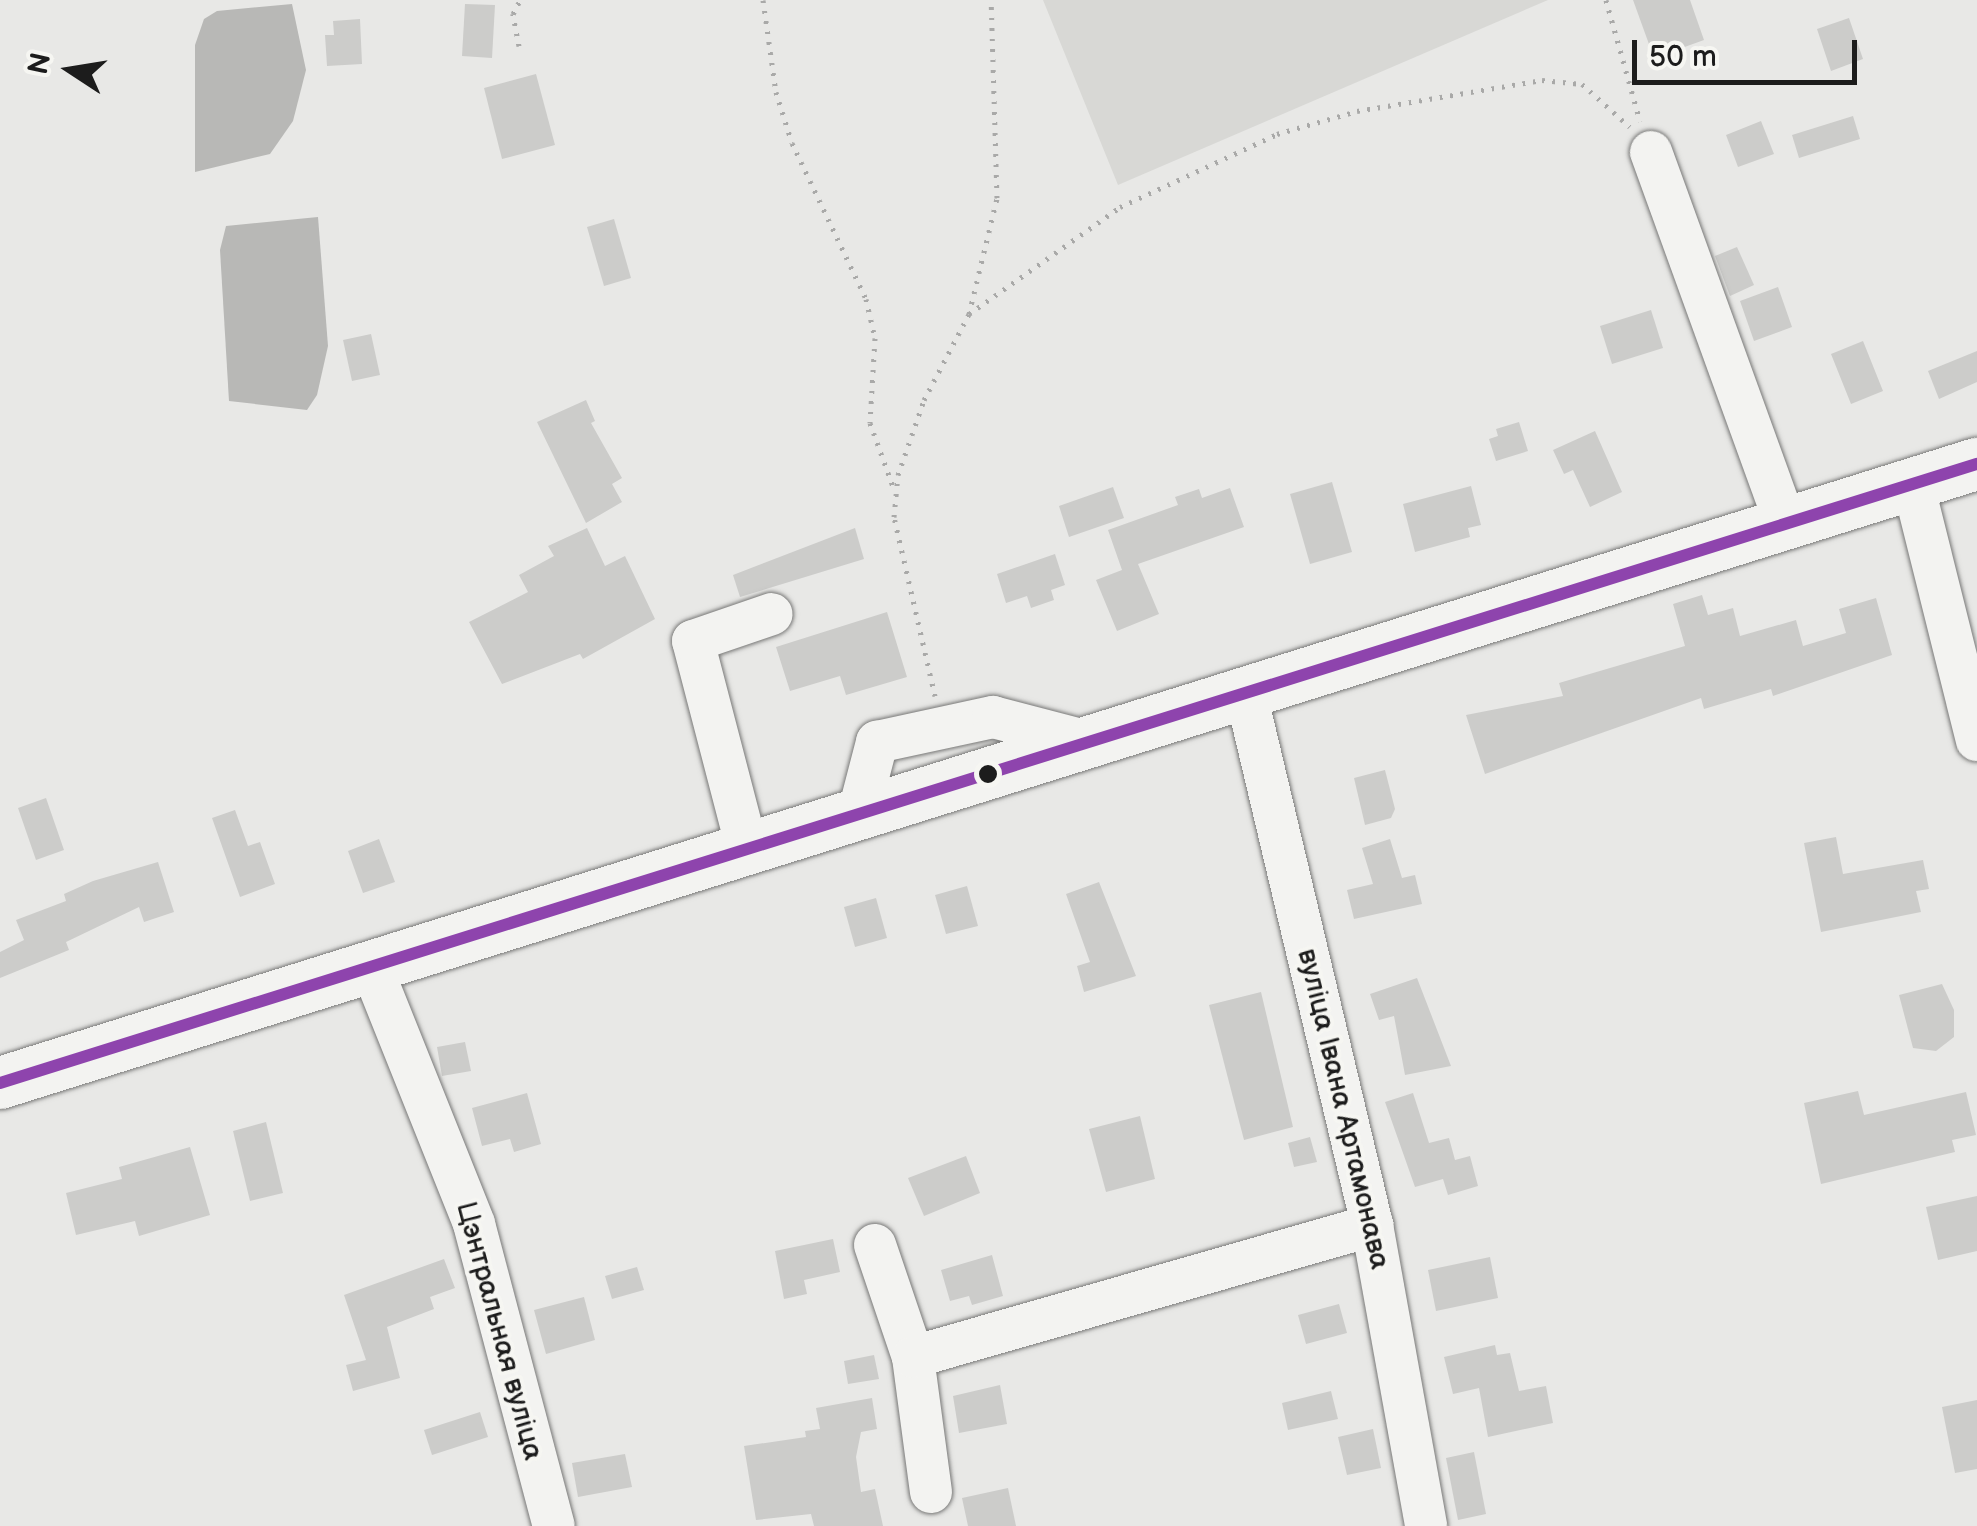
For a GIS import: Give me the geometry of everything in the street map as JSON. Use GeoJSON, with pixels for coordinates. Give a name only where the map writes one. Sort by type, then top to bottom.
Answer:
{"type":"FeatureCollection","features":[{"type":"Feature","properties":{"kind":"main road"},"geometry":{"type":"LineString","coordinates":[[0,1083],[373,971],[1977,464]]}},
{"type":"Feature","properties":{"kind":"street"},"geometry":{"type":"LineString","coordinates":[[1651,152],[1785,523]]}},
{"type":"Feature","properties":{"kind":"street"},"geometry":{"type":"LineString","coordinates":[[1913,484],[1977,740]]}},
{"type":"Feature","properties":{"kind":"street"},"geometry":{"type":"LineString","coordinates":[[748,852],[694,641],[772,614]]}},
{"type":"Feature","properties":{"kind":"street","name":"вуліца Івана Артамонава"},"geometry":{"type":"LineString","coordinates":[[1246,694],[1372,1225],[1426,1526]]}},
{"type":"Feature","properties":{"kind":"street"},"geometry":{"type":"LineString","coordinates":[[856,819],[877,742],[994,716],[1093,743]]}},
{"type":"Feature","properties":{"kind":"street","name":"Цэнтральная вуліца"},"geometry":{"type":"LineString","coordinates":[[373,971],[474,1224],[554,1526]]}},
{"type":"Feature","properties":{"kind":"street"},"geometry":{"type":"LineString","coordinates":[[914,1357],[1372,1225]]}},
{"type":"Feature","properties":{"kind":"street"},"geometry":{"type":"LineString","coordinates":[[876,1246],[914,1357],[931,1492]]}},
{"type":"Feature","properties":{"kind":"path"},"geometry":{"type":"LineString","coordinates":[[519,46],[513,14],[520,0]]}},
{"type":"Feature","properties":{"kind":"path"},"geometry":{"type":"LineString","coordinates":[[763,0],[776,92],[792,143],[866,298],[875,338],[870,423],[896,495],[908,593],[945,727]]}},
{"type":"Feature","properties":{"kind":"path"},"geometry":{"type":"LineString","coordinates":[[896,495],[924,400],[970,314],[997,198],[991,0]]}},
{"type":"Feature","properties":{"kind":"path"},"geometry":{"type":"LineString","coordinates":[[1606,0],[1651,152]]}},
{"type":"Feature","properties":{"kind":"path"},"geometry":{"type":"LineString","coordinates":[[970,314],[1120,207],[1278,134],[1357,110],[1542,80],[1582,84],[1609,103],[1651,152]]}},
{"type":"Feature","properties":{"kind":"shaded area"},"geometry":{"type":"Polygon","coordinates":[[[1043,0],[1548,0],[1118,185],[1043,0]]]}},
{"type":"Feature","properties":{"kind":"shaded area"},"geometry":{"type":"Polygon","coordinates":[[[292,4],[306,70],[293,121],[270,154],[195,172],[195,45],[204,19],[217,11],[292,4]]]}},
{"type":"Feature","properties":{"kind":"shaded area"},"geometry":{"type":"Polygon","coordinates":[[[318,217],[328,346],[317,395],[307,410],[229,401],[220,250],[226,226],[318,217]]]}},
{"type":"Feature","properties":{"kind":"building"},"geometry":{"type":"Polygon","coordinates":[[[1633,0],[1690,0],[1704,40],[1654,58],[1633,0]]]}},
{"type":"Feature","properties":{"kind":"building"},"geometry":{"type":"Polygon","coordinates":[[[465,4],[495,5],[492,58],[462,56],[465,4]]]}},
{"type":"Feature","properties":{"kind":"building"},"geometry":{"type":"Polygon","coordinates":[[[1849,18],[1863,59],[1831,71],[1817,29],[1849,18]]]}},
{"type":"Feature","properties":{"kind":"building"},"geometry":{"type":"Polygon","coordinates":[[[360,19],[362,64],[327,66],[325,35],[334,35],[333,21],[360,19]]]}},
{"type":"Feature","properties":{"kind":"building"},"geometry":{"type":"Polygon","coordinates":[[[536,74],[555,145],[502,159],[484,88],[536,74]]]}},
{"type":"Feature","properties":{"kind":"building"},"geometry":{"type":"Polygon","coordinates":[[[1853,116],[1860,139],[1799,158],[1792,135],[1853,116]]]}},
{"type":"Feature","properties":{"kind":"building"},"geometry":{"type":"Polygon","coordinates":[[[1761,121],[1774,154],[1738,167],[1726,135],[1761,121]]]}},
{"type":"Feature","properties":{"kind":"building"},"geometry":{"type":"Polygon","coordinates":[[[614,219],[631,278],[604,286],[587,227],[614,219]]]}},
{"type":"Feature","properties":{"kind":"building"},"geometry":{"type":"Polygon","coordinates":[[[1737,247],[1754,285],[1730,296],[1715,256],[1737,247]]]}},
{"type":"Feature","properties":{"kind":"building"},"geometry":{"type":"Polygon","coordinates":[[[1778,287],[1792,327],[1754,341],[1740,301],[1778,287]]]}},
{"type":"Feature","properties":{"kind":"building"},"geometry":{"type":"Polygon","coordinates":[[[1651,310],[1663,348],[1612,364],[1600,326],[1651,310]]]}},
{"type":"Feature","properties":{"kind":"building"},"geometry":{"type":"Polygon","coordinates":[[[371,334],[380,375],[352,381],[343,340],[371,334]]]}},
{"type":"Feature","properties":{"kind":"building"},"geometry":{"type":"Polygon","coordinates":[[[1863,341],[1883,391],[1851,404],[1831,354],[1863,341]]]}},
{"type":"Feature","properties":{"kind":"building"},"geometry":{"type":"Polygon","coordinates":[[[1977,351],[1977,382],[1939,399],[1928,371],[1977,351]]]}},
{"type":"Feature","properties":{"kind":"building"},"geometry":{"type":"Polygon","coordinates":[[[586,400],[595,421],[591,423],[622,478],[612,484],[622,502],[586,523],[537,422],[586,400]]]}},
{"type":"Feature","properties":{"kind":"building"},"geometry":{"type":"Polygon","coordinates":[[[1519,422],[1528,451],[1496,461],[1489,439],[1498,436],[1496,429],[1519,422]]]}},
{"type":"Feature","properties":{"kind":"building"},"geometry":{"type":"Polygon","coordinates":[[[1595,431],[1622,492],[1590,507],[1573,470],[1564,474],[1553,450],[1595,431]]]}},
{"type":"Feature","properties":{"kind":"building"},"geometry":{"type":"Polygon","coordinates":[[[1332,482],[1352,552],[1310,564],[1290,494],[1332,482]]]}},
{"type":"Feature","properties":{"kind":"building"},"geometry":{"type":"Polygon","coordinates":[[[1471,486],[1481,525],[1468,528],[1470,537],[1415,552],[1403,504],[1471,486]]]}},
{"type":"Feature","properties":{"kind":"building"},"geometry":{"type":"Polygon","coordinates":[[[1113,487],[1124,518],[1069,537],[1059,506],[1113,487]]]}},
{"type":"Feature","properties":{"kind":"building"},"geometry":{"type":"Polygon","coordinates":[[[1230,488],[1244,527],[1138,564],[1159,614],[1117,631],[1096,580],[1122,570],[1108,530],[1178,505],[1175,497],[1199,489],[1202,498],[1230,488]]]}},
{"type":"Feature","properties":{"kind":"building"},"geometry":{"type":"Polygon","coordinates":[[[587,528],[605,566],[625,556],[655,619],[583,659],[580,654],[502,684],[469,622],[528,592],[519,575],[554,556],[548,546],[587,528]]]}},
{"type":"Feature","properties":{"kind":"building"},"geometry":{"type":"Polygon","coordinates":[[[855,528],[864,559],[740,597],[733,575],[855,528]]]}},
{"type":"Feature","properties":{"kind":"building"},"geometry":{"type":"Polygon","coordinates":[[[1055,554],[1065,585],[1051,590],[1054,600],[1031,608],[1027,596],[1006,603],[997,574],[1055,554]]]}},
{"type":"Feature","properties":{"kind":"building"},"geometry":{"type":"Polygon","coordinates":[[[1702,595],[1708,615],[1733,608],[1740,636],[1796,620],[1803,646],[1846,633],[1839,609],[1876,598],[1892,655],[1773,696],[1771,689],[1704,709],[1701,698],[1485,774],[1466,715],[1563,696],[1559,683],[1685,646],[1673,604],[1702,595]]]}},
{"type":"Feature","properties":{"kind":"building"},"geometry":{"type":"Polygon","coordinates":[[[887,612],[907,677],[846,695],[840,676],[790,691],[776,647],[887,612]]]}},
{"type":"Feature","properties":{"kind":"building"},"geometry":{"type":"Polygon","coordinates":[[[1385,770],[1395,809],[1391,818],[1365,825],[1354,778],[1385,770]]]}},
{"type":"Feature","properties":{"kind":"building"},"geometry":{"type":"Polygon","coordinates":[[[46,798],[64,850],[36,860],[18,808],[46,798]]]}},
{"type":"Feature","properties":{"kind":"building"},"geometry":{"type":"Polygon","coordinates":[[[235,810],[248,846],[260,842],[275,884],[240,897],[212,818],[235,810]]]}},
{"type":"Feature","properties":{"kind":"building"},"geometry":{"type":"Polygon","coordinates":[[[1836,837],[1843,874],[1923,860],[1929,889],[1916,891],[1921,912],[1821,932],[1804,843],[1836,837]]]}},
{"type":"Feature","properties":{"kind":"building"},"geometry":{"type":"Polygon","coordinates":[[[379,839],[395,882],[363,893],[348,851],[379,839]]]}},
{"type":"Feature","properties":{"kind":"building"},"geometry":{"type":"Polygon","coordinates":[[[1390,839],[1402,878],[1415,875],[1422,904],[1354,919],[1347,890],[1373,884],[1362,848],[1390,839]]]}},
{"type":"Feature","properties":{"kind":"building"},"geometry":{"type":"Polygon","coordinates":[[[158,862],[174,912],[144,922],[139,907],[66,942],[69,950],[0,978],[0,952],[24,940],[16,920],[66,901],[64,894],[93,881],[158,862]]]}},
{"type":"Feature","properties":{"kind":"building"},"geometry":{"type":"Polygon","coordinates":[[[1099,882],[1136,976],[1084,992],[1077,966],[1090,962],[1066,894],[1099,882]]]}},
{"type":"Feature","properties":{"kind":"building"},"geometry":{"type":"Polygon","coordinates":[[[967,886],[978,926],[946,934],[935,895],[967,886]]]}},
{"type":"Feature","properties":{"kind":"building"},"geometry":{"type":"Polygon","coordinates":[[[876,898],[887,938],[855,947],[844,907],[876,898]]]}},
{"type":"Feature","properties":{"kind":"building"},"geometry":{"type":"Polygon","coordinates":[[[1417,978],[1451,1066],[1405,1075],[1394,1016],[1379,1020],[1370,994],[1417,978]]]}},
{"type":"Feature","properties":{"kind":"building"},"geometry":{"type":"Polygon","coordinates":[[[1942,984],[1954,1010],[1954,1037],[1936,1051],[1913,1048],[1899,995],[1942,984]]]}},
{"type":"Feature","properties":{"kind":"building"},"geometry":{"type":"Polygon","coordinates":[[[1261,992],[1293,1127],[1244,1140],[1209,1005],[1261,992]]]}},
{"type":"Feature","properties":{"kind":"building"},"geometry":{"type":"Polygon","coordinates":[[[465,1042],[471,1071],[442,1076],[437,1047],[465,1042]]]}},
{"type":"Feature","properties":{"kind":"building"},"geometry":{"type":"Polygon","coordinates":[[[1858,1091],[1864,1115],[1966,1092],[1976,1135],[1952,1140],[1955,1152],[1821,1184],[1804,1103],[1858,1091]]]}},
{"type":"Feature","properties":{"kind":"building"},"geometry":{"type":"Polygon","coordinates":[[[527,1093],[541,1144],[514,1152],[510,1139],[482,1146],[472,1108],[527,1093]]]}},
{"type":"Feature","properties":{"kind":"building"},"geometry":{"type":"Polygon","coordinates":[[[1413,1093],[1429,1143],[1449,1138],[1455,1160],[1470,1156],[1478,1186],[1448,1195],[1443,1179],[1415,1187],[1385,1102],[1413,1093]]]}},
{"type":"Feature","properties":{"kind":"building"},"geometry":{"type":"Polygon","coordinates":[[[1140,1116],[1155,1179],[1106,1192],[1089,1129],[1140,1116]]]}},
{"type":"Feature","properties":{"kind":"building"},"geometry":{"type":"Polygon","coordinates":[[[266,1122],[283,1193],[250,1201],[233,1131],[266,1122]]]}},
{"type":"Feature","properties":{"kind":"building"},"geometry":{"type":"Polygon","coordinates":[[[1310,1137],[1317,1162],[1294,1167],[1288,1143],[1310,1137]]]}},
{"type":"Feature","properties":{"kind":"building"},"geometry":{"type":"Polygon","coordinates":[[[190,1147],[210,1215],[139,1236],[135,1221],[76,1235],[66,1193],[122,1179],[119,1167],[190,1147]]]}},
{"type":"Feature","properties":{"kind":"building"},"geometry":{"type":"Polygon","coordinates":[[[966,1156],[980,1193],[924,1216],[908,1178],[966,1156]]]}},
{"type":"Feature","properties":{"kind":"building"},"geometry":{"type":"Polygon","coordinates":[[[1977,1196],[1977,1251],[1938,1260],[1926,1207],[1977,1196]]]}},
{"type":"Feature","properties":{"kind":"building"},"geometry":{"type":"Polygon","coordinates":[[[833,1239],[840,1272],[804,1280],[807,1294],[784,1299],[775,1251],[833,1239]]]}},
{"type":"Feature","properties":{"kind":"building"},"geometry":{"type":"Polygon","coordinates":[[[992,1255],[1003,1296],[972,1305],[969,1296],[950,1301],[941,1270],[992,1255]]]}},
{"type":"Feature","properties":{"kind":"building"},"geometry":{"type":"Polygon","coordinates":[[[1490,1257],[1498,1298],[1436,1311],[1428,1270],[1490,1257]]]}},
{"type":"Feature","properties":{"kind":"building"},"geometry":{"type":"Polygon","coordinates":[[[444,1259],[455,1288],[430,1297],[434,1309],[387,1327],[400,1378],[353,1391],[346,1365],[366,1360],[344,1295],[444,1259]]]}},
{"type":"Feature","properties":{"kind":"building"},"geometry":{"type":"Polygon","coordinates":[[[637,1267],[644,1290],[612,1299],[605,1276],[637,1267]]]}},
{"type":"Feature","properties":{"kind":"building"},"geometry":{"type":"Polygon","coordinates":[[[584,1297],[595,1340],[546,1354],[534,1310],[584,1297]]]}},
{"type":"Feature","properties":{"kind":"building"},"geometry":{"type":"Polygon","coordinates":[[[1339,1304],[1347,1333],[1306,1344],[1298,1315],[1339,1304]]]}},
{"type":"Feature","properties":{"kind":"building"},"geometry":{"type":"Polygon","coordinates":[[[1495,1345],[1497,1355],[1510,1353],[1519,1391],[1546,1386],[1553,1423],[1488,1437],[1479,1388],[1453,1394],[1444,1357],[1495,1345]]]}},
{"type":"Feature","properties":{"kind":"building"},"geometry":{"type":"Polygon","coordinates":[[[874,1355],[879,1379],[848,1384],[844,1361],[874,1355]]]}},
{"type":"Feature","properties":{"kind":"building"},"geometry":{"type":"Polygon","coordinates":[[[1000,1385],[1007,1424],[959,1433],[953,1396],[1000,1385]]]}},
{"type":"Feature","properties":{"kind":"building"},"geometry":{"type":"Polygon","coordinates":[[[1331,1391],[1338,1419],[1288,1430],[1282,1403],[1331,1391]]]}},
{"type":"Feature","properties":{"kind":"building"},"geometry":{"type":"Polygon","coordinates":[[[872,1398],[877,1429],[861,1432],[856,1457],[861,1492],[875,1489],[883,1526],[814,1526],[811,1514],[756,1520],[744,1446],[806,1437],[805,1431],[820,1429],[816,1408],[872,1398]]]}},
{"type":"Feature","properties":{"kind":"building"},"geometry":{"type":"Polygon","coordinates":[[[1977,1400],[1977,1469],[1955,1473],[1942,1407],[1977,1400]]]}},
{"type":"Feature","properties":{"kind":"building"},"geometry":{"type":"Polygon","coordinates":[[[480,1412],[488,1437],[432,1455],[424,1430],[480,1412]]]}},
{"type":"Feature","properties":{"kind":"building"},"geometry":{"type":"Polygon","coordinates":[[[1373,1429],[1381,1468],[1347,1475],[1338,1437],[1373,1429]]]}},
{"type":"Feature","properties":{"kind":"building"},"geometry":{"type":"Polygon","coordinates":[[[1474,1452],[1486,1514],[1458,1520],[1446,1458],[1474,1452]]]}},
{"type":"Feature","properties":{"kind":"building"},"geometry":{"type":"Polygon","coordinates":[[[625,1454],[632,1487],[578,1497],[572,1463],[625,1454]]]}},
{"type":"Feature","properties":{"kind":"building"},"geometry":{"type":"Polygon","coordinates":[[[1008,1488],[1016,1526],[968,1526],[962,1498],[1008,1488]]]}},
{"type":"Feature","properties":{"kind":"transit line"},"geometry":{"type":"LineString","coordinates":[[0,1083],[1977,464]]}}]}
